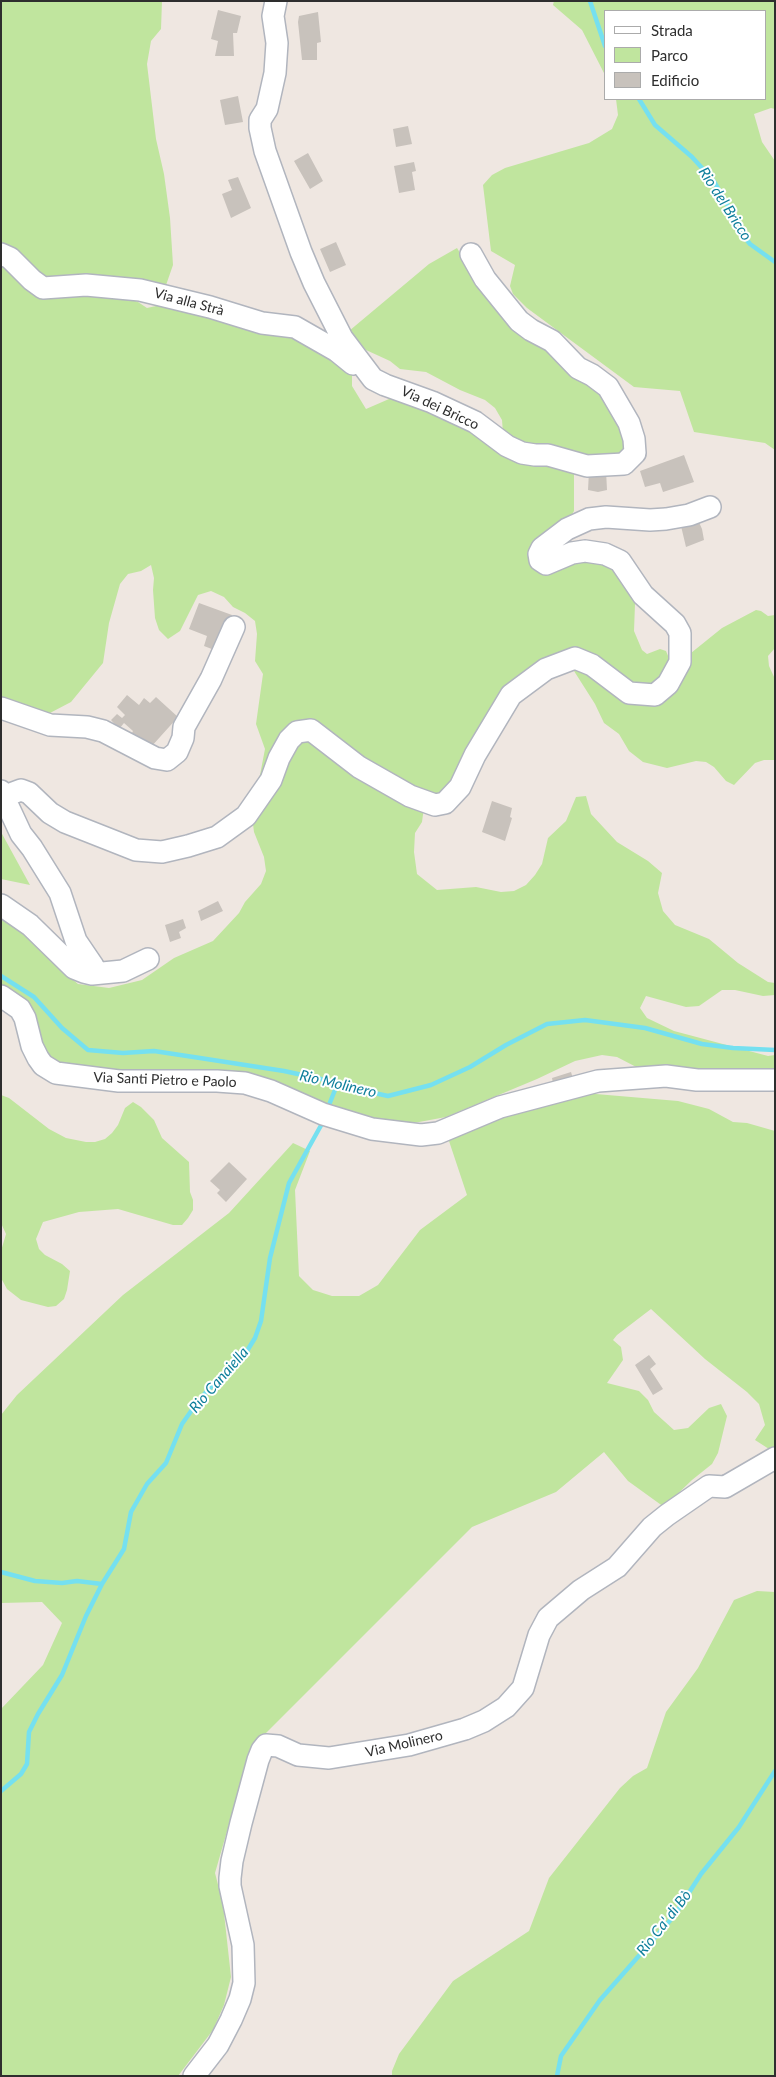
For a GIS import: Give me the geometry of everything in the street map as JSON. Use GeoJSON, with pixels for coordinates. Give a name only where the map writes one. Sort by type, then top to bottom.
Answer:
{"type":"FeatureCollection","features":[{"type":"Feature","properties":{"kind":"street"},"geometry":{"type":"LineString","coordinates":[[276,1],[274,16],[278,43],[275,73],[268,109],[260,120],[265,151],[314,283],[342,338],[373,379]]}},
{"type":"Feature","properties":{"kind":"street","name":"Via alla Strà"},"geometry":{"type":"LineString","coordinates":[[1,254],[10,258],[43,288],[86,285],[140,290],[210,307],[262,323],[295,327],[337,351],[373,379]]}},
{"type":"Feature","properties":{"kind":"street","name":"Via dei Bricco"},"geometry":{"type":"LineString","coordinates":[[373,379],[432,402],[475,422],[507,446],[522,453],[548,455],[587,466],[624,464],[633,456],[634,440],[629,423],[608,387],[592,375],[578,368],[552,341],[520,321],[485,279],[471,254]]}},
{"type":"Feature","properties":{"kind":"street"},"geometry":{"type":"LineString","coordinates":[[92,974],[93,966],[76,940],[60,893],[21,834],[6,805],[3,794],[21,790],[29,793],[50,813],[65,822],[136,850],[162,852],[217,837],[246,816],[271,780],[279,758],[289,740],[297,732],[311,730],[359,766],[410,796],[435,805],[446,803],[460,787],[475,755],[511,695],[546,669],[575,658],[592,665],[629,692],[655,695],[668,684],[680,662],[680,633],[675,624],[643,595],[620,562],[605,554],[585,551],[572,553],[546,564],[540,560],[539,554],[542,548],[567,528],[589,519],[606,517],[650,520],[666,519],[689,515],[710,507]]}},
{"type":"Feature","properties":{"kind":"street"},"geometry":{"type":"LineString","coordinates":[[1,708],[50,725],[87,727],[103,731],[155,758],[167,760],[177,752],[184,727],[211,679],[234,628]]}},
{"type":"Feature","properties":{"kind":"street"},"geometry":{"type":"LineString","coordinates":[[1,905],[30,925],[74,968],[92,974],[124,971],[148,959]]}},
{"type":"Feature","properties":{"kind":"street","name":"Via Santi Pietro e Paolo"},"geometry":{"type":"LineString","coordinates":[[1,996],[20,1009],[25,1018],[32,1046],[38,1058],[43,1065],[56,1073],[119,1081],[239,1082],[271,1091],[320,1113],[372,1130],[421,1135],[438,1133],[500,1107],[598,1081],[666,1076],[697,1080],[775,1080]]}},
{"type":"Feature","properties":{"kind":"street","name":"Via Molinero"},"geometry":{"type":"LineString","coordinates":[[194,2076],[218,2045],[240,1999],[244,1983],[243,1945],[230,1886],[230,1878],[239,1830],[258,1760],[266,1745],[278,1746],[298,1755],[329,1758],[409,1745],[465,1729],[484,1721],[506,1707],[523,1688],[538,1635],[548,1618],[581,1590],[617,1567],[652,1527],[675,1509],[709,1486],[725,1487],[775,1458]]}},
{"type":"Feature","properties":{"kind":"green space"},"geometry":{"type":"Polygon","coordinates":[[[1,1],[162,1],[161,29],[151,41],[147,64],[156,139],[164,174],[170,218],[173,265],[165,288],[51,282],[1,246],[1,1]]]}},
{"type":"Feature","properties":{"kind":"green space"},"geometry":{"type":"Polygon","coordinates":[[[554,1],[775,1],[775,109],[771,108],[754,114],[762,142],[775,161],[775,450],[765,443],[694,432],[680,391],[634,387],[527,308],[513,294],[510,286],[515,265],[491,251],[483,185],[492,175],[505,168],[589,143],[612,129],[618,115],[616,100],[766,100],[766,10],[604,10],[604,73],[582,30],[553,5],[554,1]]]}},
{"type":"Feature","properties":{"kind":"green space"},"geometry":{"type":"Polygon","coordinates":[[[457,248],[468,266],[544,345],[598,388],[626,437],[626,450],[617,460],[526,449],[503,433],[502,420],[495,408],[485,400],[460,390],[426,372],[400,369],[390,361],[366,350],[349,331],[429,264],[457,248]]]}},
{"type":"Feature","properties":{"kind":"green space"},"geometry":{"type":"Polygon","coordinates":[[[1,264],[82,296],[122,296],[138,302],[147,308],[165,304],[224,320],[258,334],[275,333],[299,337],[352,374],[352,386],[366,409],[396,396],[574,469],[574,511],[569,519],[555,532],[561,563],[609,560],[631,587],[635,604],[634,631],[642,650],[647,654],[660,649],[666,651],[671,663],[655,691],[552,658],[458,783],[424,807],[422,822],[415,833],[414,852],[417,874],[437,890],[476,887],[501,892],[514,891],[526,885],[535,875],[542,864],[548,838],[566,821],[576,797],[586,796],[591,814],[617,842],[648,861],[662,873],[658,893],[663,911],[675,925],[709,939],[738,963],[768,982],[775,983],[775,995],[763,996],[735,990],[722,990],[699,1006],[686,1007],[646,996],[640,1008],[647,1018],[674,1031],[768,1056],[775,1055],[775,1073],[642,1070],[617,1057],[602,1055],[575,1061],[446,1117],[403,1125],[347,1114],[278,1085],[118,1072],[60,1064],[44,1055],[1,986],[1,912],[14,921],[56,965],[78,984],[109,988],[142,980],[174,958],[213,941],[239,913],[245,902],[261,884],[266,871],[264,857],[254,832],[250,800],[260,775],[265,749],[256,724],[263,674],[255,661],[257,634],[255,621],[233,607],[224,597],[211,591],[198,595],[180,631],[168,639],[159,630],[155,618],[154,578],[151,565],[141,571],[128,574],[120,584],[109,623],[103,663],[71,702],[50,713],[1,698],[1,264]]]}},
{"type":"Feature","properties":{"kind":"green space"},"geometry":{"type":"Polygon","coordinates":[[[756,610],[768,616],[775,615],[775,648],[768,656],[769,666],[775,679],[775,760],[764,760],[755,763],[734,785],[726,781],[714,767],[706,762],[696,761],[667,768],[643,762],[629,751],[619,734],[604,723],[595,704],[574,671],[580,667],[646,704],[691,653],[722,628],[756,610]]]}},
{"type":"Feature","properties":{"kind":"green space"},"geometry":{"type":"Polygon","coordinates":[[[1,832],[30,885],[1,879],[1,832]]]}},
{"type":"Feature","properties":{"kind":"green space"},"geometry":{"type":"Polygon","coordinates":[[[584,1093],[678,1101],[709,1109],[733,1122],[747,1123],[775,1131],[775,1447],[769,1449],[755,1440],[765,1425],[759,1404],[747,1392],[705,1359],[651,1309],[617,1335],[613,1340],[621,1347],[623,1360],[607,1383],[639,1391],[648,1400],[654,1412],[674,1430],[688,1428],[709,1408],[721,1404],[727,1416],[718,1453],[712,1464],[664,1507],[628,1481],[604,1452],[556,1492],[472,1527],[251,1748],[215,1873],[223,1904],[231,1977],[224,2005],[213,2030],[178,2076],[1,2076],[1,1709],[43,1665],[62,1623],[42,1602],[1,1603],[1,1415],[17,1395],[123,1295],[229,1213],[293,1143],[310,1151],[295,1190],[299,1276],[313,1290],[332,1296],[359,1296],[378,1285],[420,1230],[467,1195],[449,1141],[458,1131],[584,1093]]]}},
{"type":"Feature","properties":{"kind":"green space"},"geometry":{"type":"Polygon","coordinates":[[[1,1095],[9,1098],[49,1129],[66,1138],[86,1142],[105,1139],[118,1125],[125,1108],[133,1102],[141,1107],[154,1120],[162,1138],[189,1162],[193,1210],[188,1218],[182,1225],[173,1225],[118,1209],[79,1212],[43,1222],[36,1239],[39,1249],[70,1271],[67,1290],[64,1299],[56,1306],[48,1307],[21,1300],[7,1289],[1,1278],[1,1251],[6,1234],[1,1223],[1,1095]]]}},
{"type":"Feature","properties":{"kind":"green space"},"geometry":{"type":"Polygon","coordinates":[[[757,1591],[775,1592],[775,2076],[392,2076],[392,2071],[399,2054],[453,1981],[529,1931],[549,1878],[620,1788],[633,1776],[647,1768],[666,1712],[698,1668],[734,1600],[757,1591]]]}},
{"type":"Feature","properties":{"kind":"building"},"geometry":{"type":"Polygon","coordinates":[[[218,10],[241,16],[237,33],[233,33],[234,56],[215,56],[218,41],[211,39],[218,10]]]}},
{"type":"Feature","properties":{"kind":"building"},"geometry":{"type":"Polygon","coordinates":[[[318,12],[321,42],[317,43],[317,60],[302,60],[299,16],[318,12]]]}},
{"type":"Feature","properties":{"kind":"building"},"geometry":{"type":"Polygon","coordinates":[[[238,96],[243,122],[225,125],[220,100],[238,96]]]}},
{"type":"Feature","properties":{"kind":"building"},"geometry":{"type":"Polygon","coordinates":[[[408,126],[412,144],[396,147],[393,129],[408,126]]]}},
{"type":"Feature","properties":{"kind":"building"},"geometry":{"type":"Polygon","coordinates":[[[308,153],[323,181],[310,189],[294,161],[308,153]]]}},
{"type":"Feature","properties":{"kind":"building"},"geometry":{"type":"Polygon","coordinates":[[[414,162],[416,171],[412,172],[415,190],[399,193],[394,166],[414,162]]]}},
{"type":"Feature","properties":{"kind":"building"},"geometry":{"type":"Polygon","coordinates":[[[238,177],[251,208],[231,218],[222,194],[232,190],[228,180],[238,177]]]}},
{"type":"Feature","properties":{"kind":"building"},"geometry":{"type":"Polygon","coordinates":[[[336,242],[346,265],[330,272],[320,249],[336,242]]]}},
{"type":"Feature","properties":{"kind":"building"},"geometry":{"type":"Polygon","coordinates":[[[684,455],[694,482],[663,492],[660,483],[645,487],[640,471],[684,455]]]}},
{"type":"Feature","properties":{"kind":"building"},"geometry":{"type":"Polygon","coordinates":[[[606,470],[607,490],[598,492],[588,490],[589,471],[606,470]]]}},
{"type":"Feature","properties":{"kind":"building"},"geometry":{"type":"Polygon","coordinates":[[[698,520],[704,540],[686,547],[681,526],[698,520]]]}},
{"type":"Feature","properties":{"kind":"building"},"geometry":{"type":"Polygon","coordinates":[[[199,603],[232,615],[217,651],[204,646],[207,636],[189,629],[199,603]]]}},
{"type":"Feature","properties":{"kind":"building"},"geometry":{"type":"Polygon","coordinates":[[[127,695],[139,705],[144,698],[150,703],[156,697],[178,717],[151,747],[131,735],[133,731],[124,723],[119,729],[111,720],[117,714],[122,718],[125,715],[117,707],[127,695]]]}},
{"type":"Feature","properties":{"kind":"building"},"geometry":{"type":"Polygon","coordinates":[[[492,801],[512,808],[510,817],[512,818],[505,841],[482,832],[492,801]]]}},
{"type":"Feature","properties":{"kind":"building"},"geometry":{"type":"Polygon","coordinates":[[[218,901],[223,911],[201,921],[198,911],[218,901]]]}},
{"type":"Feature","properties":{"kind":"building"},"geometry":{"type":"Polygon","coordinates":[[[183,919],[186,928],[179,932],[181,938],[170,942],[165,925],[183,919]]]}},
{"type":"Feature","properties":{"kind":"building"},"geometry":{"type":"Polygon","coordinates":[[[571,1072],[574,1082],[554,1088],[552,1078],[571,1072]]]}},
{"type":"Feature","properties":{"kind":"building"},"geometry":{"type":"Polygon","coordinates":[[[229,1162],[247,1179],[226,1202],[217,1193],[220,1190],[210,1181],[229,1162]]]}},
{"type":"Feature","properties":{"kind":"building"},"geometry":{"type":"Polygon","coordinates":[[[649,1355],[656,1364],[650,1369],[663,1389],[653,1395],[635,1365],[649,1355]]]}},
{"type":"Feature","properties":{"kind":"waterway","name":"Rio del Bricco"},"geometry":{"type":"LineString","coordinates":[[590,1],[604,43]]}},
{"type":"Feature","properties":{"kind":"waterway","name":"Rio del Bricco"},"geometry":{"type":"LineString","coordinates":[[640,100],[655,125],[692,157],[713,180],[727,204],[735,225],[750,244],[775,262]]}},
{"type":"Feature","properties":{"kind":"waterway","name":"Rio Molinero"},"geometry":{"type":"LineString","coordinates":[[1,976],[34,997],[62,1028],[88,1050],[123,1053],[154,1051],[200,1058],[284,1071],[388,1096],[431,1085],[470,1067],[506,1045],[547,1024],[585,1020],[645,1028],[702,1044],[775,1050]]}},
{"type":"Feature","properties":{"kind":"waterway","name":"Rio Canaiella"},"geometry":{"type":"LineString","coordinates":[[327,1110],[337,1085]]}},
{"type":"Feature","properties":{"kind":"waterway","name":"Rio Canaiella"},"geometry":{"type":"LineString","coordinates":[[1,1791],[21,1774],[27,1764],[29,1732],[62,1675],[86,1616],[102,1584],[124,1549],[131,1512],[147,1484],[166,1463],[182,1424],[194,1407],[207,1391],[247,1351],[255,1338],[261,1321],[270,1258],[289,1183],[324,1120]]}},
{"type":"Feature","properties":{"kind":"waterway"},"geometry":{"type":"LineString","coordinates":[[1,1572],[35,1581],[62,1583],[77,1581],[102,1584]]}},
{"type":"Feature","properties":{"kind":"waterway","name":"Rio Ca' di Bò"},"geometry":{"type":"LineString","coordinates":[[557,2076],[561,2056],[600,2000],[674,1916],[701,1874],[739,1827],[775,1771]]}}]}
